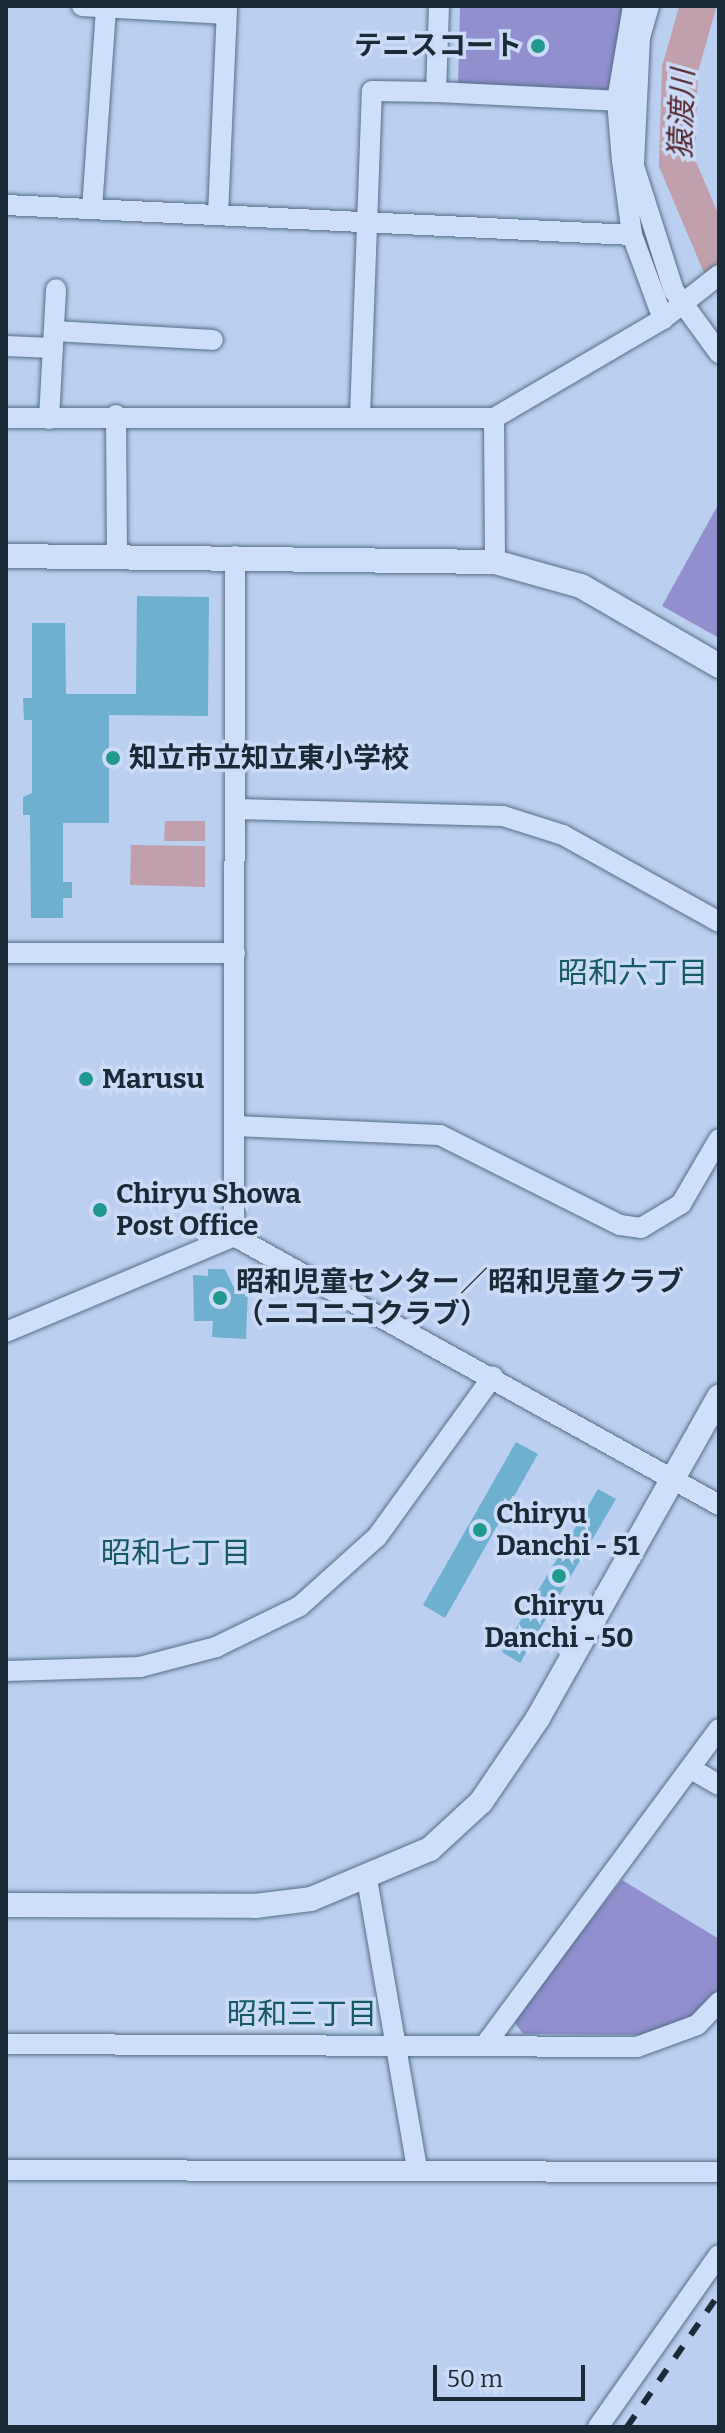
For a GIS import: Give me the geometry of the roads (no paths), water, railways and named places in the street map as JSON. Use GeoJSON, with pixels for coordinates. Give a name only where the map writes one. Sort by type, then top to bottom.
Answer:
{"type":"FeatureCollection","features":[{"type":"Feature","properties":{"kind":"street"},"geometry":{"type":"LineString","coordinates":[[82,6],[226,10],[218,215]]}},
{"type":"Feature","properties":{"kind":"street"},"geometry":{"type":"LineString","coordinates":[[436,92],[439,6]]}},
{"type":"Feature","properties":{"kind":"street"},"geometry":{"type":"LineString","coordinates":[[633,6],[617,101],[632,235],[663,319]]}},
{"type":"Feature","properties":{"kind":"street"},"geometry":{"type":"LineString","coordinates":[[649,6],[640,37],[634,166],[688,296],[719,353]]}},
{"type":"Feature","properties":{"kind":"street"},"geometry":{"type":"LineString","coordinates":[[92,209],[106,7]]}},
{"type":"Feature","properties":{"kind":"street"},"geometry":{"type":"LineString","coordinates":[[360,416],[372,91],[617,101]]}},
{"type":"Feature","properties":{"kind":"street"},"geometry":{"type":"LineString","coordinates":[[6,205],[632,235]]}},
{"type":"Feature","properties":{"kind":"street"},"geometry":{"type":"LineString","coordinates":[[6,418],[116,415],[494,418],[663,319],[688,296],[719,275]]}},
{"type":"Feature","properties":{"kind":"street"},"geometry":{"type":"LineString","coordinates":[[49,419],[56,289]]}},
{"type":"Feature","properties":{"kind":"street"},"geometry":{"type":"LineString","coordinates":[[6,346],[53,340],[213,340]]}},
{"type":"Feature","properties":{"kind":"street"},"geometry":{"type":"LineString","coordinates":[[116,415],[117,555]]}},
{"type":"Feature","properties":{"kind":"street"},"geometry":{"type":"LineString","coordinates":[[494,418],[495,562]]}},
{"type":"Feature","properties":{"kind":"street"},"geometry":{"type":"LineString","coordinates":[[6,556],[235,556],[495,562],[581,586],[719,666]]}},
{"type":"Feature","properties":{"kind":"street"},"geometry":{"type":"LineString","coordinates":[[234,1236],[235,556]]}},
{"type":"Feature","properties":{"kind":"street"},"geometry":{"type":"LineString","coordinates":[[236,809],[503,816],[563,835],[719,922]]}},
{"type":"Feature","properties":{"kind":"street"},"geometry":{"type":"LineString","coordinates":[[6,953],[235,953]]}},
{"type":"Feature","properties":{"kind":"street"},"geometry":{"type":"LineString","coordinates":[[234,1126],[440,1135],[620,1225],[641,1228],[681,1204],[719,1139]]}},
{"type":"Feature","properties":{"kind":"street"},"geometry":{"type":"LineString","coordinates":[[6,1332],[234,1236]]}},
{"type":"Feature","properties":{"kind":"street"},"geometry":{"type":"LineString","coordinates":[[234,1236],[493,1376],[719,1505]]}},
{"type":"Feature","properties":{"kind":"street"},"geometry":{"type":"LineString","coordinates":[[6,1671],[140,1667],[216,1647],[300,1606],[377,1537],[493,1376]]}},
{"type":"Feature","properties":{"kind":"street"},"geometry":{"type":"LineString","coordinates":[[6,1905],[255,1906],[311,1899],[367,1879],[430,1849],[481,1802],[538,1718],[719,1397]]}},
{"type":"Feature","properties":{"kind":"street"},"geometry":{"type":"LineString","coordinates":[[485,2045],[693,1770],[719,1729]]}},
{"type":"Feature","properties":{"kind":"street"},"geometry":{"type":"LineString","coordinates":[[693,1770],[719,1785]]}},
{"type":"Feature","properties":{"kind":"street"},"geometry":{"type":"LineString","coordinates":[[367,1879],[417,2169]]}},
{"type":"Feature","properties":{"kind":"street"},"geometry":{"type":"LineString","coordinates":[[6,2044],[637,2047],[697,2025],[719,2002]]}},
{"type":"Feature","properties":{"kind":"street"},"geometry":{"type":"LineString","coordinates":[[6,2170],[719,2172]]}},
{"type":"Feature","properties":{"kind":"street"},"geometry":{"type":"LineString","coordinates":[[598,2427],[719,2255]]}},
{"type":"Feature","properties":{"kind":"waterway","name":"猿渡川"},"geometry":{"type":"LineString","coordinates":[[698,6],[680,69],[677,163],[719,262]]}},
{"type":"Feature","properties":{"kind":"railway"},"geometry":{"type":"LineString","coordinates":[[627,2427],[719,2294]]}},
{"type":"Feature","properties":{"kind":"place","name":"テニスコート"},"geometry":{"type":"Point","coordinates":[538,46]}},
{"type":"Feature","properties":{"kind":"place","name":"知立市立知立東小学校"},"geometry":{"type":"Point","coordinates":[113,758]}},
{"type":"Feature","properties":{"kind":"place","name":"Marusu"},"geometry":{"type":"Point","coordinates":[86,1079]}},
{"type":"Feature","properties":{"kind":"place","name":"Chiryu Showa Post Office"},"geometry":{"type":"Point","coordinates":[100,1210]}},
{"type":"Feature","properties":{"kind":"place","name":"昭和児童センター／昭和児童クラブ （ニコニコクラブ）"},"geometry":{"type":"Point","coordinates":[220,1298]}},
{"type":"Feature","properties":{"kind":"place","name":"Chiryu Danchi - 51"},"geometry":{"type":"Point","coordinates":[480,1530]}},
{"type":"Feature","properties":{"kind":"place","name":"Chiryu Danchi - 50"},"geometry":{"type":"Point","coordinates":[559,1576]}},
{"type":"Feature","properties":{"kind":"district","name":"昭和六丁目"},"geometry":{"type":"Point","coordinates":[633,973]}},
{"type":"Feature","properties":{"kind":"district","name":"昭和七丁目"},"geometry":{"type":"Point","coordinates":[176,1553]}},
{"type":"Feature","properties":{"kind":"district","name":"昭和三丁目"},"geometry":{"type":"Point","coordinates":[302,2014]}}]}
